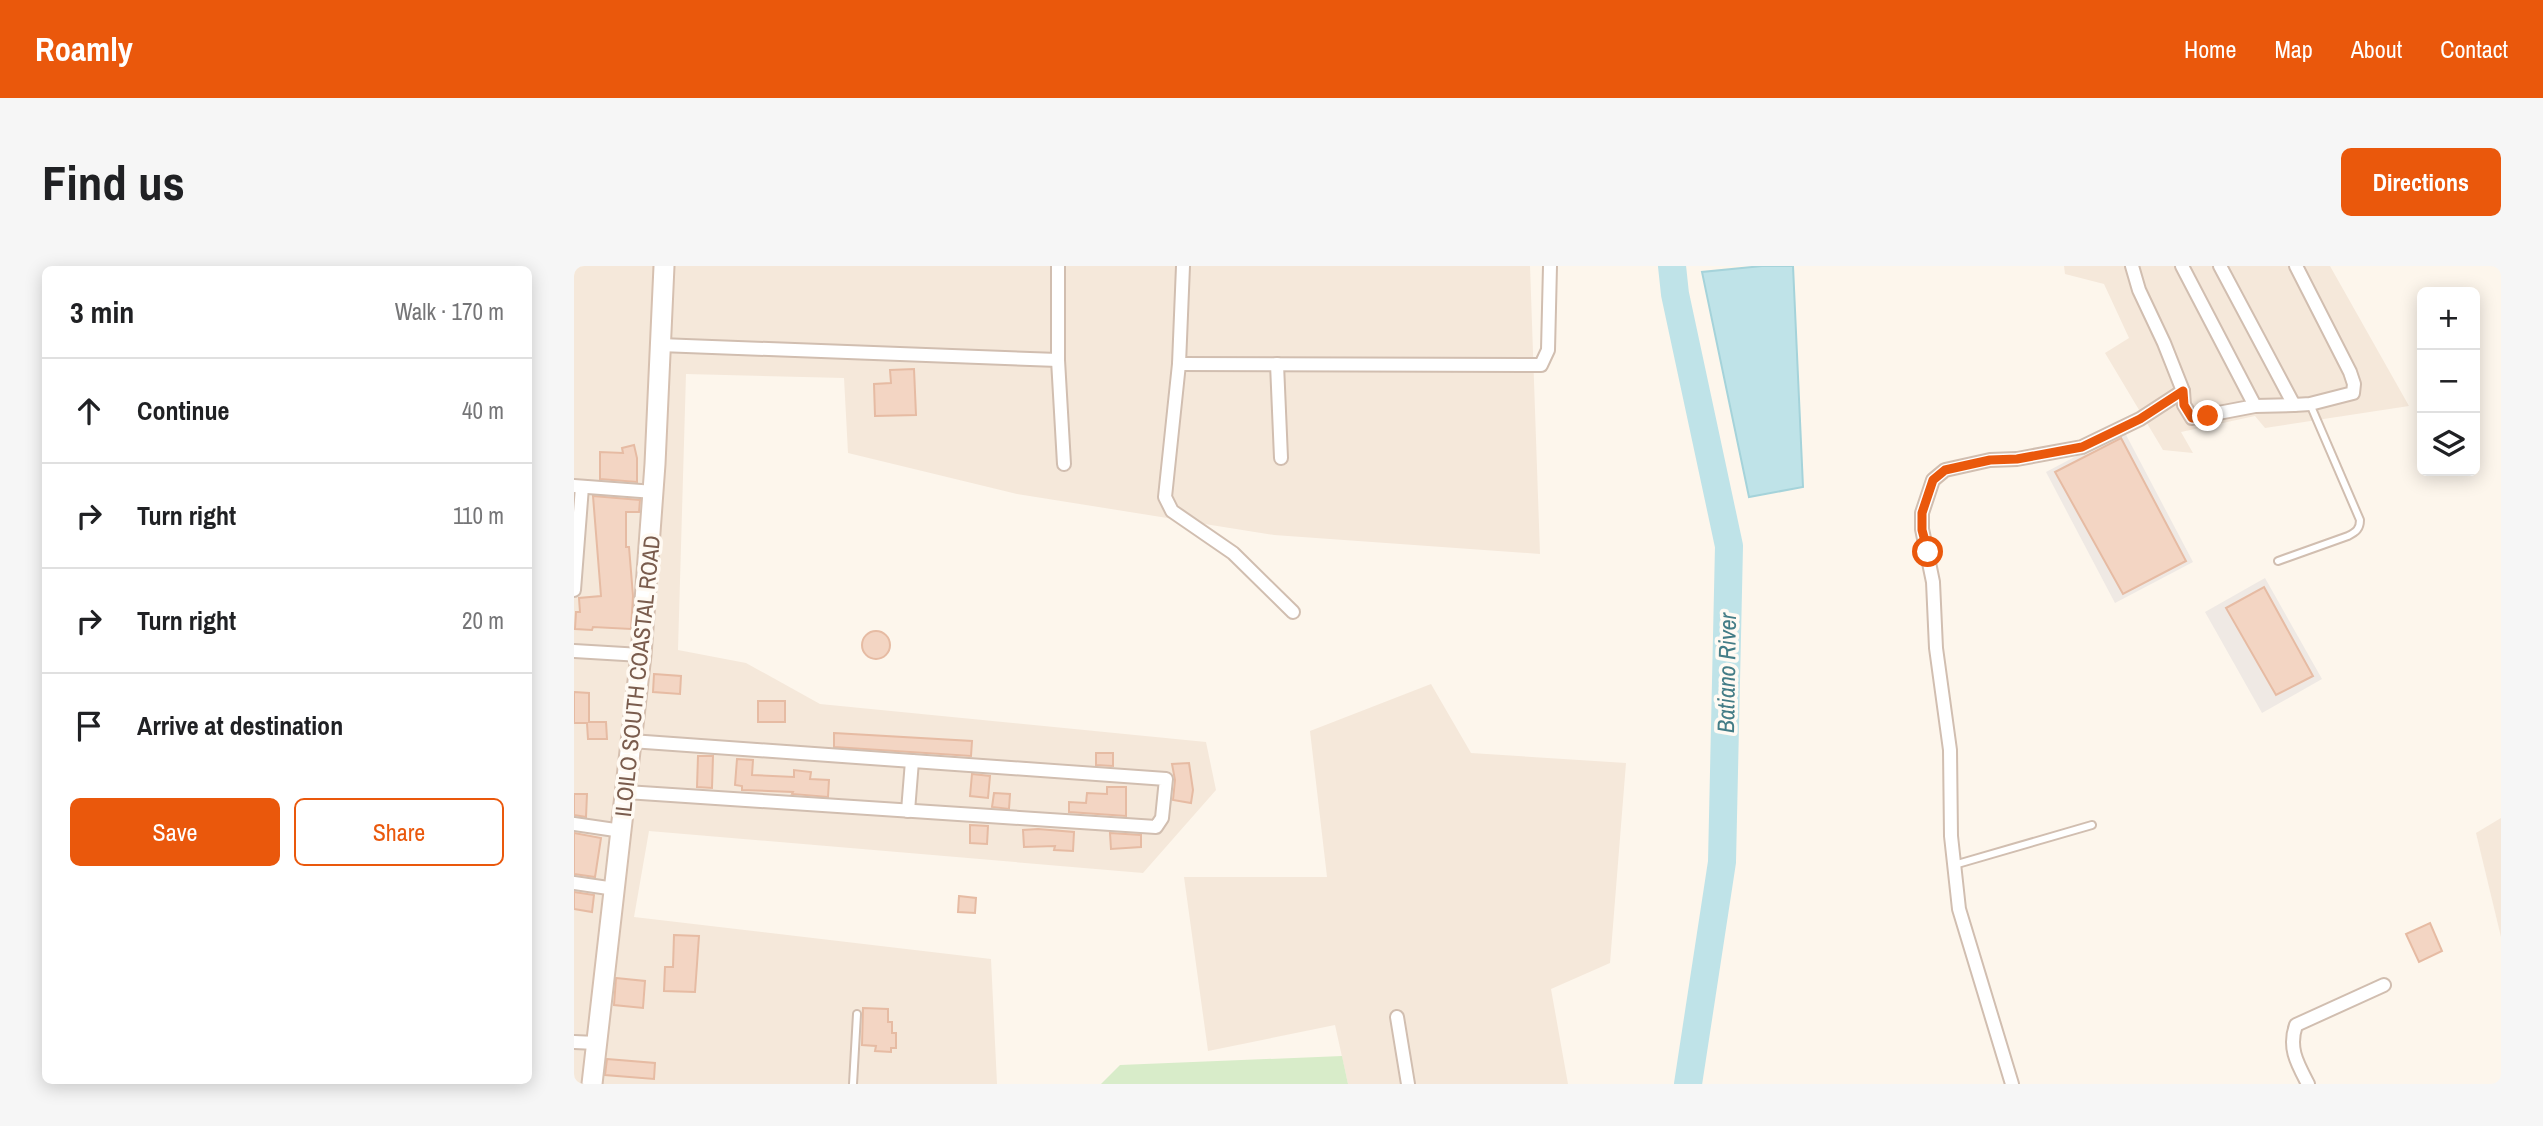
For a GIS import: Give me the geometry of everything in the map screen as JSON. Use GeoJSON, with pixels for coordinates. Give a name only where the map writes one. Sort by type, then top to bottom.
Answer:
{"type":"FeatureCollection","features":[{"type":"Feature","properties":{"kind":"street","name":"ILOILO SOUTH COASTAL ROAD"},"geometry":{"type":"LineString","coordinates":[[592,1084],[641,655],[654,492],[664,266]]}},
{"type":"Feature","properties":{"kind":"street"},"geometry":{"type":"LineString","coordinates":[[1058,266],[1058,360],[1065,464]]}},
{"type":"Feature","properties":{"kind":"street"},"geometry":{"type":"LineString","coordinates":[[1183,266],[1179,364],[1165,497],[1167,504],[1172,511],[1233,553],[1293,612]]}},
{"type":"Feature","properties":{"kind":"street"},"geometry":{"type":"LineString","coordinates":[[1179,364],[1541,365],[1548,349],[1550,266]]}},
{"type":"Feature","properties":{"kind":"street"},"geometry":{"type":"LineString","coordinates":[[2132,266],[2139,290],[2183,391],[2184,405],[2192,418],[2255,407],[2310,404],[2353,393],[2354,384],[2296,266]]}},
{"type":"Feature","properties":{"kind":"street"},"geometry":{"type":"LineString","coordinates":[[2182,266],[2255,407]]}},
{"type":"Feature","properties":{"kind":"street"},"geometry":{"type":"LineString","coordinates":[[2220,266],[2294,405]]}},
{"type":"Feature","properties":{"kind":"street"},"geometry":{"type":"LineString","coordinates":[[660,345],[1058,360]]}},
{"type":"Feature","properties":{"kind":"street"},"geometry":{"type":"LineString","coordinates":[[1277,364],[1280,458]]}},
{"type":"Feature","properties":{"kind":"street"},"geometry":{"type":"LineString","coordinates":[[2012,1084],[1959,909],[1948,772],[1950,750],[1937,658],[1933,582],[1922,530],[1922,513],[1933,480],[1945,470],[1990,460],[2017,459],[2082,447],[2140,419],[2183,391]]}},
{"type":"Feature","properties":{"kind":"street"},"geometry":{"type":"LineString","coordinates":[[574,590],[578,486],[654,492]]}},
{"type":"Feature","properties":{"kind":"street"},"geometry":{"type":"LineString","coordinates":[[574,651],[641,655]]}},
{"type":"Feature","properties":{"kind":"street"},"geometry":{"type":"LineString","coordinates":[[626,792],[1156,827],[1162,818],[1165,792],[1166,779],[631,741]]}},
{"type":"Feature","properties":{"kind":"street"},"geometry":{"type":"LineString","coordinates":[[908,811],[912,761]]}},
{"type":"Feature","properties":{"kind":"street"},"geometry":{"type":"LineString","coordinates":[[574,824],[622,831]]}},
{"type":"Feature","properties":{"kind":"street"},"geometry":{"type":"LineString","coordinates":[[574,883],[615,889]]}},
{"type":"Feature","properties":{"kind":"street"},"geometry":{"type":"LineString","coordinates":[[2308,1084],[2293,1054],[2291,1039],[2296,1025],[2384,985]]}},
{"type":"Feature","properties":{"kind":"street"},"geometry":{"type":"LineString","coordinates":[[1396,1017],[1408,1084]]}},
{"type":"Feature","properties":{"kind":"street"},"geometry":{"type":"LineString","coordinates":[[574,1042],[596,1043]]}},
{"type":"Feature","properties":{"kind":"lane"},"geometry":{"type":"LineString","coordinates":[[2278,561],[2356,533],[2360,525],[2310,404]]}},
{"type":"Feature","properties":{"kind":"lane"},"geometry":{"type":"LineString","coordinates":[[1954,865],[2092,825]]}},
{"type":"Feature","properties":{"kind":"lane"},"geometry":{"type":"LineString","coordinates":[[853,1084],[857,1014]]}},
{"type":"Feature","properties":{"kind":"shaded area"},"geometry":{"type":"Polygon","coordinates":[[[574,266],[1530,266],[1540,554],[1274,535],[1017,494],[848,453],[844,378],[686,374],[678,650],[746,663],[820,704],[1206,742],[1216,790],[1143,873],[649,831],[634,917],[991,959],[997,1084],[574,1084],[574,266]]]}},
{"type":"Feature","properties":{"kind":"shaded area"},"geometry":{"type":"Polygon","coordinates":[[[2064,266],[2330,266],[2409,406],[2265,428],[2255,416],[2181,432],[2193,453],[2163,450],[2105,353],[2129,338],[2104,284],[2065,274],[2064,266]]]}},
{"type":"Feature","properties":{"kind":"shaded area"},"geometry":{"type":"Polygon","coordinates":[[[2124,431],[2193,562],[2115,603],[2046,472],[2124,431]]]}},
{"type":"Feature","properties":{"kind":"shaded area"},"geometry":{"type":"Polygon","coordinates":[[[2265,578],[2322,679],[2262,713],[2205,612],[2265,578]]]}},
{"type":"Feature","properties":{"kind":"shaded area"},"geometry":{"type":"Polygon","coordinates":[[[1431,684],[1471,753],[1626,763],[1610,963],[1551,989],[1568,1084],[1348,1084],[1335,1025],[1208,1051],[1184,877],[1327,877],[1310,731],[1431,684]]]}},
{"type":"Feature","properties":{"kind":"shaded area"},"geometry":{"type":"Polygon","coordinates":[[[2501,818],[2501,937],[2476,833],[2501,818]]]}},
{"type":"Feature","properties":{"kind":"green space"},"geometry":{"type":"Polygon","coordinates":[[[1342,1056],[1348,1084],[1101,1084],[1120,1065],[1342,1056]]]}},
{"type":"Feature","properties":{"kind":"water"},"geometry":{"type":"Polygon","coordinates":[[[1793,266],[1803,487],[1749,497],[1702,272],[1793,266]]]}},
{"type":"Feature","properties":{"kind":"building"},"geometry":{"type":"Polygon","coordinates":[[[914,369],[916,415],[875,416],[874,384],[891,383],[890,370],[914,369]]]}},
{"type":"Feature","properties":{"kind":"building"},"geometry":{"type":"Polygon","coordinates":[[[2121,438],[2186,561],[2123,594],[2055,472],[2121,438]]]}},
{"type":"Feature","properties":{"kind":"building"},"geometry":{"type":"Polygon","coordinates":[[[634,445],[637,482],[600,479],[600,452],[623,453],[622,448],[634,445]]]}},
{"type":"Feature","properties":{"kind":"building"},"geometry":{"type":"Polygon","coordinates":[[[593,496],[640,500],[639,512],[626,512],[626,547],[629,547],[633,596],[631,629],[575,629],[576,612],[580,612],[579,598],[601,596],[593,496]]]}},
{"type":"Feature","properties":{"kind":"building"},"geometry":{"type":"Polygon","coordinates":[[[2264,587],[2313,676],[2276,695],[2226,608],[2264,587]]]}},
{"type":"Feature","properties":{"kind":"building"},"geometry":{"type":"Polygon","coordinates":[[[876,631],[886,635],[890,645],[886,655],[876,659],[866,655],[862,645],[866,635],[876,631]]]}},
{"type":"Feature","properties":{"kind":"building"},"geometry":{"type":"Polygon","coordinates":[[[654,674],[681,676],[680,694],[653,692],[654,674]]]}},
{"type":"Feature","properties":{"kind":"building"},"geometry":{"type":"Polygon","coordinates":[[[574,692],[589,693],[589,722],[606,722],[607,739],[588,739],[587,723],[574,723],[574,692]]]}},
{"type":"Feature","properties":{"kind":"building"},"geometry":{"type":"Polygon","coordinates":[[[758,701],[785,701],[785,722],[758,722],[758,701]]]}},
{"type":"Feature","properties":{"kind":"building"},"geometry":{"type":"Polygon","coordinates":[[[834,733],[972,741],[971,756],[834,747],[834,733]]]}},
{"type":"Feature","properties":{"kind":"building"},"geometry":{"type":"Polygon","coordinates":[[[1096,753],[1113,753],[1113,766],[1096,765],[1096,753]]]}},
{"type":"Feature","properties":{"kind":"building"},"geometry":{"type":"Polygon","coordinates":[[[698,756],[713,756],[712,788],[697,787],[698,756]]]}},
{"type":"Feature","properties":{"kind":"building"},"geometry":{"type":"Polygon","coordinates":[[[737,759],[753,760],[752,775],[794,777],[794,770],[811,772],[810,779],[829,780],[828,797],[792,794],[793,792],[742,790],[742,786],[735,785],[737,759]]]}},
{"type":"Feature","properties":{"kind":"building"},"geometry":{"type":"Polygon","coordinates":[[[1189,763],[1193,790],[1191,803],[1173,800],[1175,780],[1172,764],[1189,763]]]}},
{"type":"Feature","properties":{"kind":"building"},"geometry":{"type":"Polygon","coordinates":[[[972,774],[990,776],[988,798],[970,796],[972,774]]]}},
{"type":"Feature","properties":{"kind":"building"},"geometry":{"type":"Polygon","coordinates":[[[1107,787],[1126,787],[1126,816],[1069,812],[1069,802],[1086,803],[1087,793],[1107,794],[1107,787]]]}},
{"type":"Feature","properties":{"kind":"building"},"geometry":{"type":"Polygon","coordinates":[[[994,793],[1010,794],[1009,809],[992,807],[994,793]]]}},
{"type":"Feature","properties":{"kind":"building"},"geometry":{"type":"Polygon","coordinates":[[[574,794],[587,794],[586,817],[574,815],[574,794]]]}},
{"type":"Feature","properties":{"kind":"building"},"geometry":{"type":"Polygon","coordinates":[[[970,825],[988,826],[987,844],[970,843],[970,825]]]}},
{"type":"Feature","properties":{"kind":"building"},"geometry":{"type":"Polygon","coordinates":[[[1023,830],[1074,832],[1073,851],[1054,850],[1055,846],[1024,847],[1023,830]]]}},
{"type":"Feature","properties":{"kind":"building"},"geometry":{"type":"Polygon","coordinates":[[[574,833],[601,838],[595,877],[574,874],[574,833]]]}},
{"type":"Feature","properties":{"kind":"building"},"geometry":{"type":"Polygon","coordinates":[[[1110,833],[1141,835],[1141,847],[1111,849],[1110,833]]]}},
{"type":"Feature","properties":{"kind":"building"},"geometry":{"type":"Polygon","coordinates":[[[574,892],[594,895],[592,912],[574,909],[574,892]]]}},
{"type":"Feature","properties":{"kind":"building"},"geometry":{"type":"Polygon","coordinates":[[[959,896],[976,898],[975,913],[958,912],[959,896]]]}},
{"type":"Feature","properties":{"kind":"building"},"geometry":{"type":"Polygon","coordinates":[[[2430,923],[2442,951],[2419,962],[2406,934],[2430,923]]]}},
{"type":"Feature","properties":{"kind":"building"},"geometry":{"type":"Polygon","coordinates":[[[674,935],[699,936],[695,992],[664,991],[665,967],[673,967],[674,935]]]}},
{"type":"Feature","properties":{"kind":"building"},"geometry":{"type":"Polygon","coordinates":[[[616,978],[645,981],[643,1008],[614,1005],[616,978]]]}},
{"type":"Feature","properties":{"kind":"building"},"geometry":{"type":"Polygon","coordinates":[[[863,1008],[888,1009],[888,1022],[892,1022],[892,1033],[896,1033],[896,1048],[891,1048],[891,1052],[875,1051],[876,1046],[862,1045],[863,1008]]]}},
{"type":"Feature","properties":{"kind":"building"},"geometry":{"type":"Polygon","coordinates":[[[607,1059],[655,1063],[654,1079],[605,1075],[607,1059]]]}},
{"type":"Feature","properties":{"kind":"waterway","name":"Batiano River"},"geometry":{"type":"LineString","coordinates":[[1672,266],[1675,294],[1729,546],[1722,862],[1688,1084]]}},
{"type":"Feature","properties":{"kind":"route"},"geometry":{"type":"LineString","coordinates":[[1928,552],[1922,530],[1922,513],[1933,480],[1945,470],[1990,460],[2017,459],[2082,447],[2140,419],[2183,391],[2184,405],[2192,418],[2208,416]]}}]}
